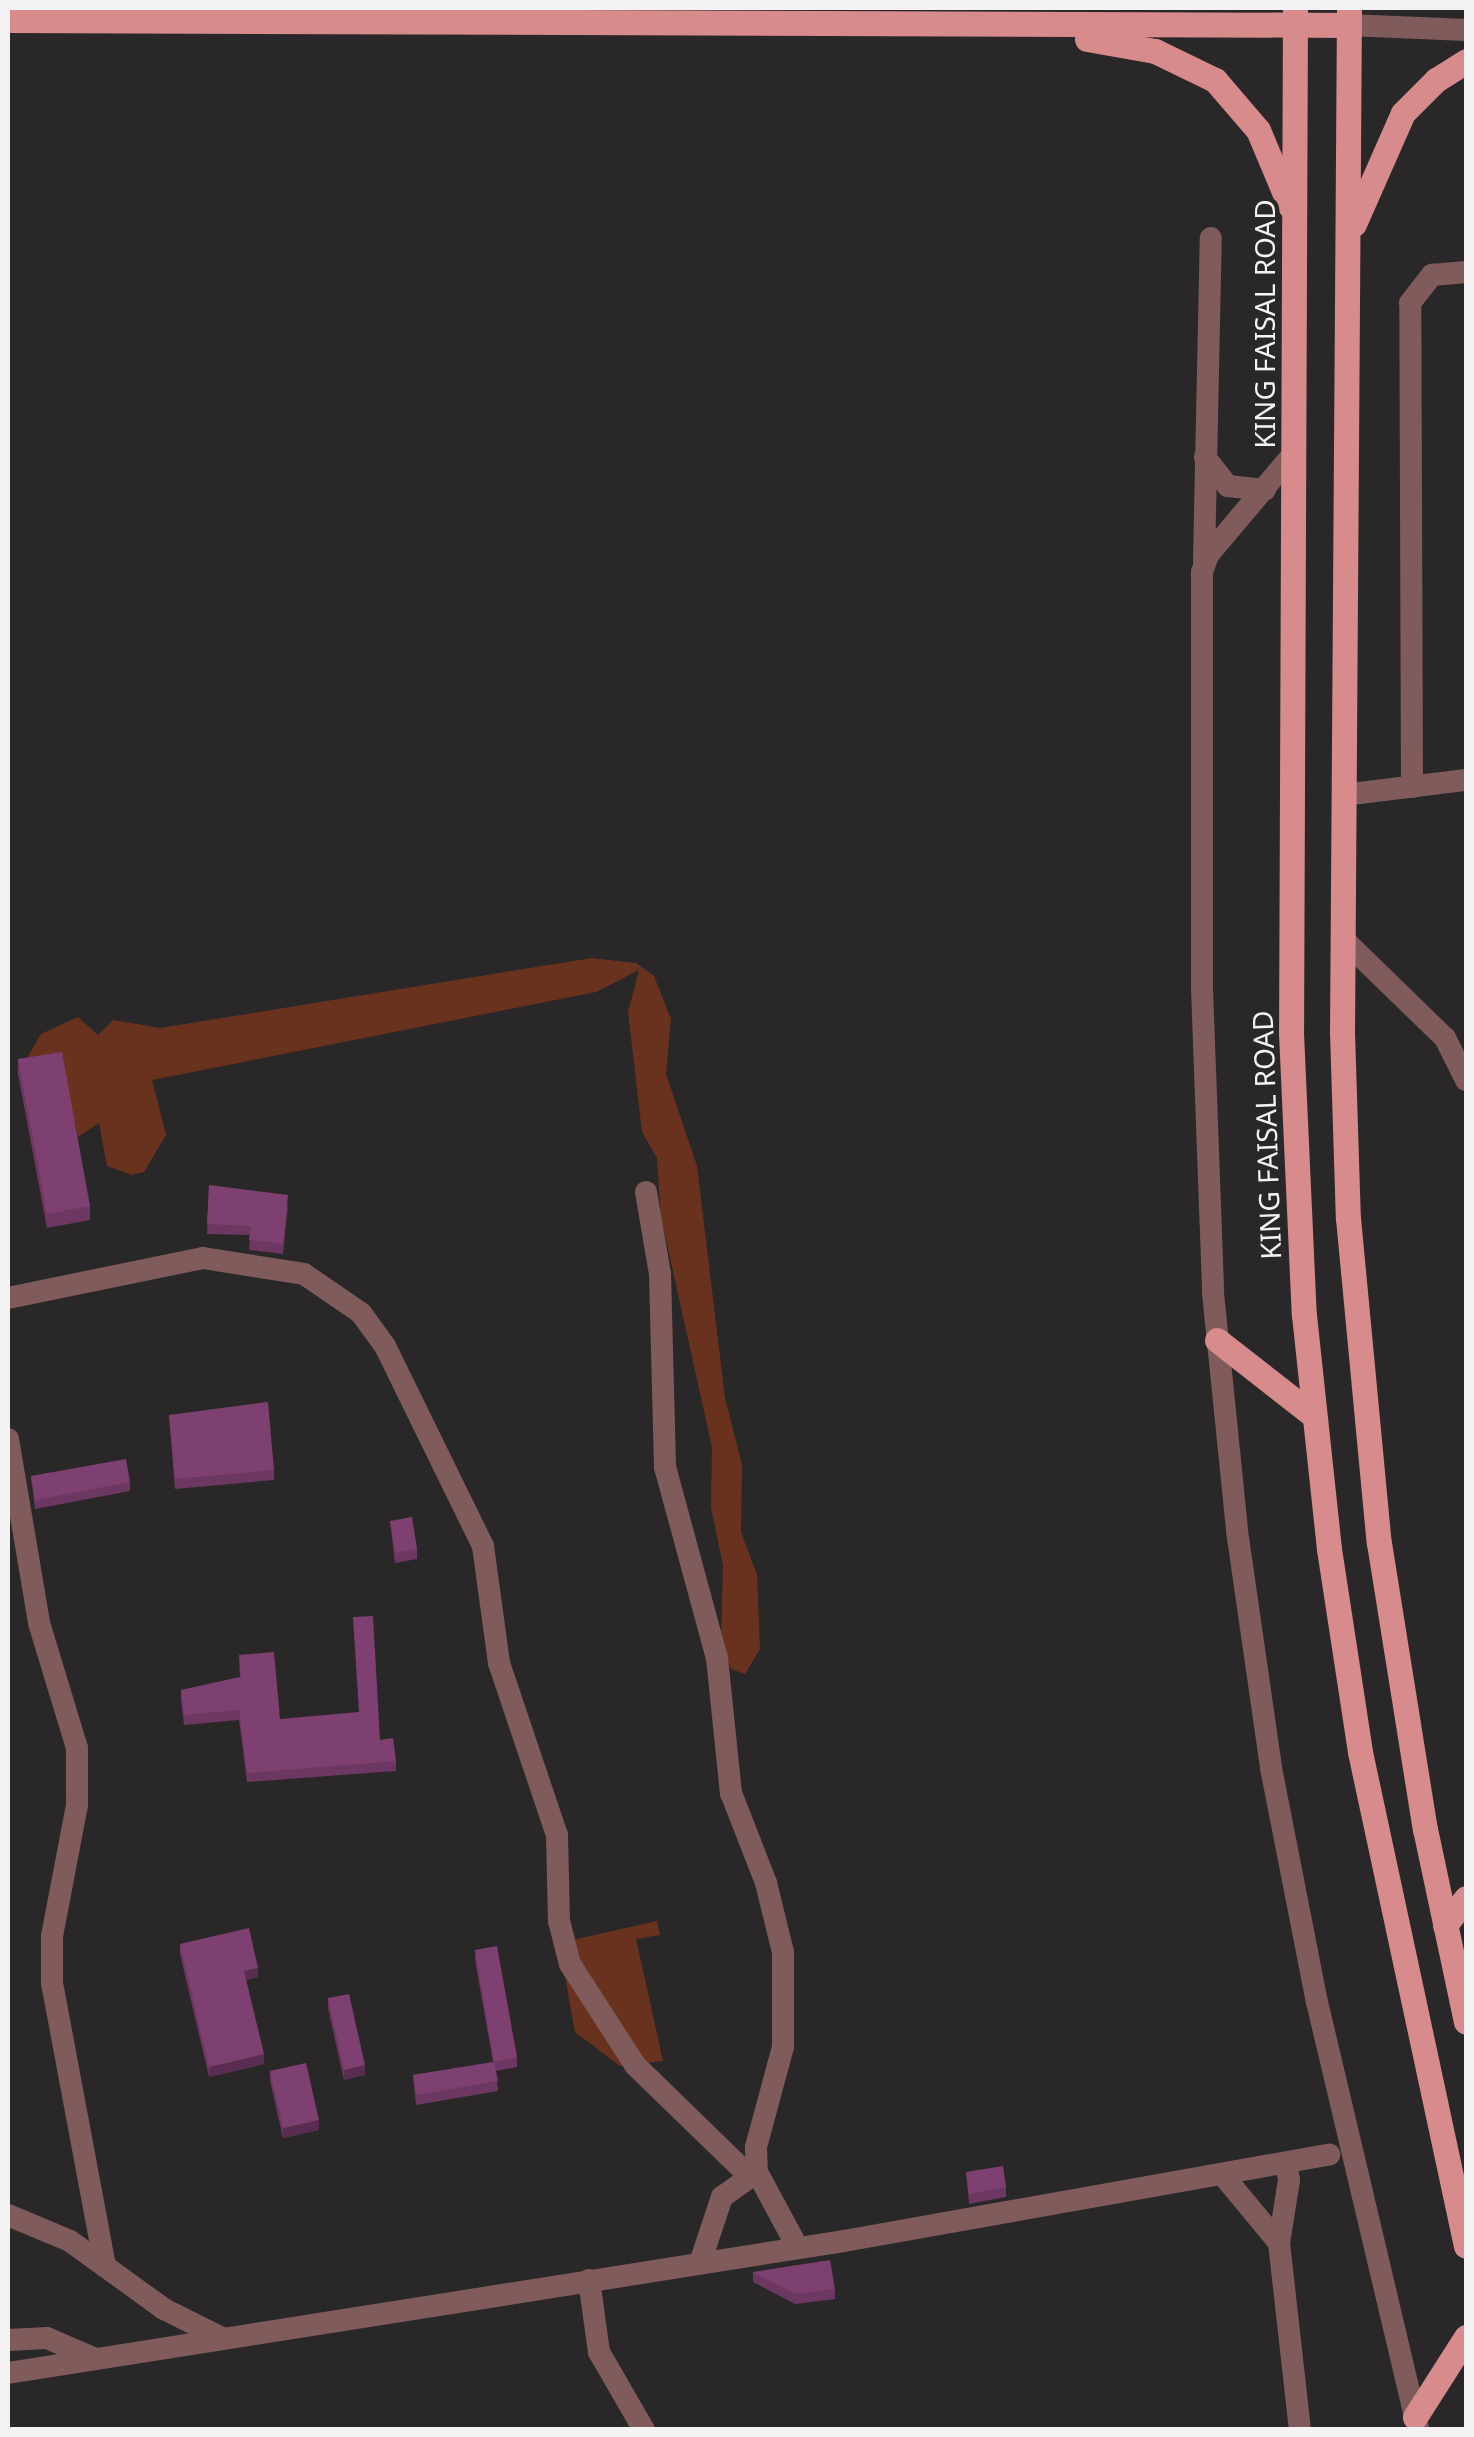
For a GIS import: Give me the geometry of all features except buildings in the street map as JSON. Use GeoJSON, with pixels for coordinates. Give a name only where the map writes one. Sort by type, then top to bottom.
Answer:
{"type":"FeatureCollection","features":[{"type":"Feature","properties":{"kind":"main road"},"geometry":{"type":"LineString","coordinates":[[8,20],[1023,28],[1349,16],[1342,938],[1346,1181],[1365,1427],[1408,1727],[1466,2022]]}},
{"type":"Feature","properties":{"kind":"main road","name":"KING FAISAL ROAD"},"geometry":{"type":"LineString","coordinates":[[1295,17],[1291,1033],[1313,1416],[1372,1821],[1466,2246]]}},
{"type":"Feature","properties":{"kind":"main road"},"geometry":{"type":"LineString","coordinates":[[1023,28],[1155,51],[1196,68],[1232,95],[1258,130],[1295,218]]}},
{"type":"Feature","properties":{"kind":"main road"},"geometry":{"type":"LineString","coordinates":[[1349,238],[1403,113],[1436,80],[1466,61]]}},
{"type":"Feature","properties":{"kind":"main road"},"geometry":{"type":"LineString","coordinates":[[1217,1340],[1313,1416]]}},
{"type":"Feature","properties":{"kind":"main road"},"geometry":{"type":"LineString","coordinates":[[1445,1925],[1466,1898]]}},
{"type":"Feature","properties":{"kind":"main road"},"geometry":{"type":"LineString","coordinates":[[1417,2423],[1466,2337]]}},
{"type":"Feature","properties":{"kind":"street"},"geometry":{"type":"LineString","coordinates":[[1349,16],[1466,30]]}},
{"type":"Feature","properties":{"kind":"street"},"geometry":{"type":"LineString","coordinates":[[1211,238],[1205,457],[1202,988],[1217,1340],[1253,1650],[1293,1885],[1417,2423]]}},
{"type":"Feature","properties":{"kind":"street"},"geometry":{"type":"LineString","coordinates":[[1412,787],[1410,303],[1432,275],[1466,272]]}},
{"type":"Feature","properties":{"kind":"street"},"geometry":{"type":"LineString","coordinates":[[1204,562],[1294,453]]}},
{"type":"Feature","properties":{"kind":"street"},"geometry":{"type":"LineString","coordinates":[[1205,457],[1228,486],[1265,490]]}},
{"type":"Feature","properties":{"kind":"street"},"geometry":{"type":"LineString","coordinates":[[1343,795],[1466,780]]}},
{"type":"Feature","properties":{"kind":"street"},"geometry":{"type":"LineString","coordinates":[[1342,938],[1445,1038],[1466,1080]]}},
{"type":"Feature","properties":{"kind":"street"},"geometry":{"type":"LineString","coordinates":[[646,1192],[660,1274],[665,1467],[717,1658],[732,1793],[766,1883],[784,1952],[783,2047],[752,2173],[722,2197],[700,2263]]}},
{"type":"Feature","properties":{"kind":"street"},"geometry":{"type":"LineString","coordinates":[[8,1298],[203,1258],[304,1274],[361,1313],[386,1346],[483,1546],[499,1663],[557,1835],[559,1921],[570,1964],[635,2064],[752,2173],[798,2248]]}},
{"type":"Feature","properties":{"kind":"street"},"geometry":{"type":"LineString","coordinates":[[8,1439],[39,1622],[77,1748],[77,1805],[52,1936],[52,1983],[105,2266]]}},
{"type":"Feature","properties":{"kind":"street"},"geometry":{"type":"LineString","coordinates":[[8,2373],[798,2248],[1329,2155]]}},
{"type":"Feature","properties":{"kind":"street"},"geometry":{"type":"LineString","coordinates":[[1286,2162],[1290,2180],[1279,2243],[1300,2430]]}},
{"type":"Feature","properties":{"kind":"street"},"geometry":{"type":"LineString","coordinates":[[1222,2174],[1279,2243]]}},
{"type":"Feature","properties":{"kind":"street"},"geometry":{"type":"LineString","coordinates":[[8,2215],[51,2231],[164,2309],[222,2338]]}},
{"type":"Feature","properties":{"kind":"street"},"geometry":{"type":"LineString","coordinates":[[589,2280],[599,2352],[644,2430]]}},
{"type":"Feature","properties":{"kind":"street"},"geometry":{"type":"LineString","coordinates":[[8,2340],[47,2338],[93,2358]]}},
{"type":"Feature","properties":{"kind":"shaded area"},"geometry":{"type":"Polygon","coordinates":[[[592,958],[636,963],[654,976],[671,1019],[666,1074],[697,1166],[725,1398],[742,1465],[741,1532],[757,1575],[760,1649],[745,1674],[731,1669],[721,1642],[723,1565],[711,1508],[712,1447],[661,1217],[657,1158],[642,1132],[628,1012],[639,970],[596,992],[152,1080],[166,1135],[144,1172],[132,1175],[107,1166],[99,1123],[78,1137],[62,1066],[18,1074],[41,1034],[78,1017],[98,1035],[113,1020],[160,1028],[592,958]]]}},
{"type":"Feature","properties":{"kind":"shaded area"},"geometry":{"type":"Polygon","coordinates":[[[657,1921],[660,1935],[636,1939],[663,2061],[620,2066],[575,2032],[559,1943],[657,1921]]]}}]}
